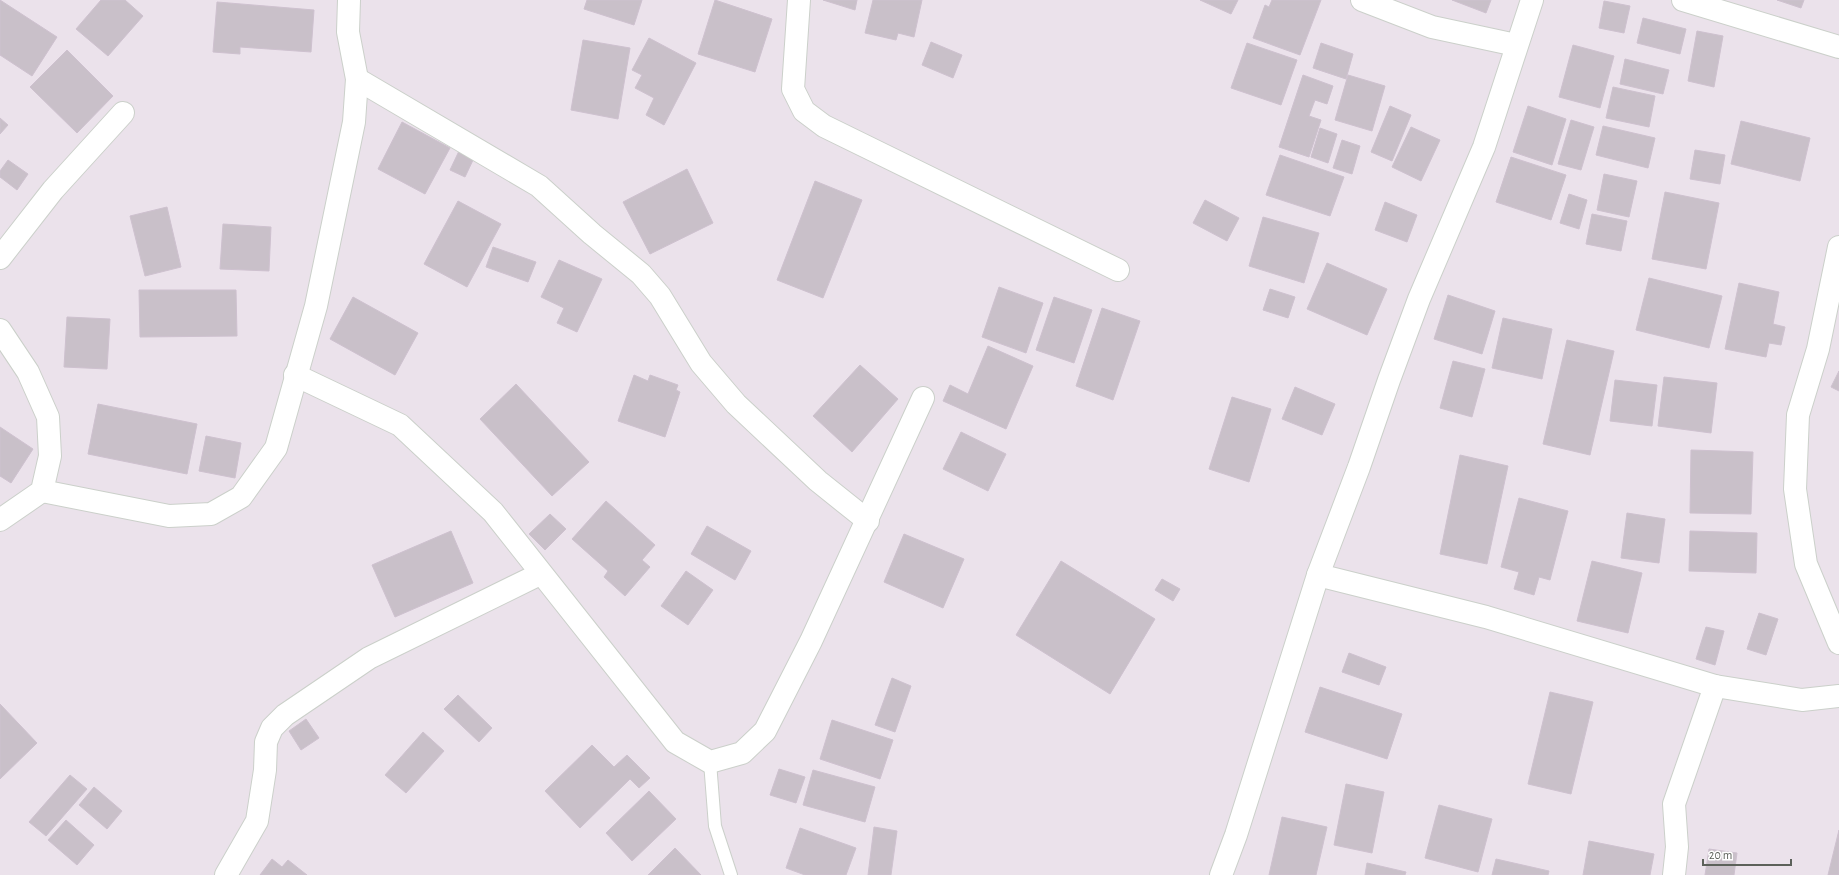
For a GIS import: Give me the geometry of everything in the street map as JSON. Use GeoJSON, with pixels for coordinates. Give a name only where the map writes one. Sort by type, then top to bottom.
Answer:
{"type":"FeatureCollection","features":[{"type":"Feature","properties":{"kind":"street"},"geometry":{"type":"LineString","coordinates":[[42,491],[169,516],[211,514],[241,497],[276,448],[295,375],[316,306],[354,122],[357,79],[348,32],[349,0]]}},
{"type":"Feature","properties":{"kind":"street"},"geometry":{"type":"LineString","coordinates":[[799,0],[793,89],[804,111],[824,126],[1118,270]]}},
{"type":"Feature","properties":{"kind":"street"},"geometry":{"type":"LineString","coordinates":[[1362,0],[1432,27],[1516,45]]}},
{"type":"Feature","properties":{"kind":"street"},"geometry":{"type":"LineString","coordinates":[[1221,875],[1236,835],[1318,575],[1359,467],[1419,300],[1484,147],[1516,45],[1532,0]]}},
{"type":"Feature","properties":{"kind":"street"},"geometry":{"type":"LineString","coordinates":[[1683,0],[1839,47]]}},
{"type":"Feature","properties":{"kind":"street"},"geometry":{"type":"LineString","coordinates":[[357,79],[539,186],[592,234],[641,274],[660,296],[701,363],[736,404],[818,481],[868,521]]}},
{"type":"Feature","properties":{"kind":"street"},"geometry":{"type":"LineString","coordinates":[[0,258],[53,190],[123,113]]}},
{"type":"Feature","properties":{"kind":"street"},"geometry":{"type":"LineString","coordinates":[[1839,247],[1836,283],[1798,415],[1795,489],[1806,564],[1839,643]]}},
{"type":"Feature","properties":{"kind":"street"},"geometry":{"type":"LineString","coordinates":[[0,330],[28,372],[48,417],[50,456],[42,491],[0,520]]}},
{"type":"Feature","properties":{"kind":"street"},"geometry":{"type":"LineString","coordinates":[[295,375],[400,425],[493,512],[540,574],[675,742],[710,762],[742,753],[765,731],[811,641],[868,521],[923,398]]}},
{"type":"Feature","properties":{"kind":"street"},"geometry":{"type":"LineString","coordinates":[[226,875],[257,821],[265,770],[266,742],[272,728],[285,715],[369,658],[540,574]]}},
{"type":"Feature","properties":{"kind":"street"},"geometry":{"type":"LineString","coordinates":[[1318,575],[1486,617],[1715,686],[1802,700],[1839,696]]}},
{"type":"Feature","properties":{"kind":"street"},"geometry":{"type":"LineString","coordinates":[[1674,875],[1677,847],[1674,804],[1715,686]]}},
{"type":"Feature","properties":{"kind":"lane"},"geometry":{"type":"LineString","coordinates":[[710,762],[715,826],[731,875]]}},
{"type":"Feature","properties":{"kind":"building"},"geometry":{"type":"Polygon","coordinates":[[[0,0],[57,37],[32,76],[0,55],[0,0]]]}},
{"type":"Feature","properties":{"kind":"building"},"geometry":{"type":"Polygon","coordinates":[[[101,0],[125,0],[143,16],[108,56],[76,29],[101,0]]]}},
{"type":"Feature","properties":{"kind":"building"},"geometry":{"type":"Polygon","coordinates":[[[587,0],[642,0],[634,25],[584,9],[587,0]]]}},
{"type":"Feature","properties":{"kind":"building"},"geometry":{"type":"Polygon","coordinates":[[[715,0],[772,19],[755,72],[698,54],[715,0]]]}},
{"type":"Feature","properties":{"kind":"building"},"geometry":{"type":"Polygon","coordinates":[[[823,0],[857,0],[855,10],[823,0]]]}},
{"type":"Feature","properties":{"kind":"building"},"geometry":{"type":"Polygon","coordinates":[[[873,0],[922,0],[914,37],[898,33],[896,40],[865,33],[873,0]]]}},
{"type":"Feature","properties":{"kind":"building"},"geometry":{"type":"Polygon","coordinates":[[[1200,0],[1238,0],[1231,14],[1200,0]]]}},
{"type":"Feature","properties":{"kind":"building"},"geometry":{"type":"Polygon","coordinates":[[[1272,0],[1321,0],[1300,55],[1253,38],[1265,5],[1269,7],[1272,0]]]}},
{"type":"Feature","properties":{"kind":"building"},"geometry":{"type":"Polygon","coordinates":[[[1452,0],[1491,0],[1486,13],[1452,0]]]}},
{"type":"Feature","properties":{"kind":"building"},"geometry":{"type":"Polygon","coordinates":[[[1777,0],[1804,0],[1801,8],[1777,0]]]}},
{"type":"Feature","properties":{"kind":"building"},"geometry":{"type":"Polygon","coordinates":[[[1604,1],[1630,6],[1624,33],[1599,28],[1604,1]]]}},
{"type":"Feature","properties":{"kind":"building"},"geometry":{"type":"Polygon","coordinates":[[[217,2],[314,10],[311,52],[240,47],[240,54],[213,52],[217,2]]]}},
{"type":"Feature","properties":{"kind":"building"},"geometry":{"type":"Polygon","coordinates":[[[1643,18],[1686,29],[1680,54],[1637,43],[1643,18]]]}},
{"type":"Feature","properties":{"kind":"building"},"geometry":{"type":"Polygon","coordinates":[[[1697,31],[1723,36],[1714,87],[1688,81],[1697,31]]]}},
{"type":"Feature","properties":{"kind":"building"},"geometry":{"type":"Polygon","coordinates":[[[649,38],[696,63],[664,125],[646,115],[654,98],[635,88],[642,75],[632,70],[649,38]]]}},
{"type":"Feature","properties":{"kind":"building"},"geometry":{"type":"Polygon","coordinates":[[[583,40],[630,48],[618,119],[571,110],[583,40]]]}},
{"type":"Feature","properties":{"kind":"building"},"geometry":{"type":"Polygon","coordinates":[[[931,42],[962,55],[953,78],[922,65],[931,42]]]}},
{"type":"Feature","properties":{"kind":"building"},"geometry":{"type":"Polygon","coordinates":[[[1247,43],[1297,60],[1281,105],[1231,88],[1247,43]]]}},
{"type":"Feature","properties":{"kind":"building"},"geometry":{"type":"Polygon","coordinates":[[[1321,43],[1353,54],[1346,79],[1313,68],[1321,43]]]}},
{"type":"Feature","properties":{"kind":"building"},"geometry":{"type":"Polygon","coordinates":[[[1573,45],[1614,56],[1600,108],[1559,97],[1573,45]]]}},
{"type":"Feature","properties":{"kind":"building"},"geometry":{"type":"Polygon","coordinates":[[[67,50],[113,96],[77,133],[30,87],[67,50]]]}},
{"type":"Feature","properties":{"kind":"building"},"geometry":{"type":"Polygon","coordinates":[[[1625,59],[1669,70],[1663,94],[1620,84],[1625,59]]]}},
{"type":"Feature","properties":{"kind":"building"},"geometry":{"type":"Polygon","coordinates":[[[1303,75],[1333,86],[1327,104],[1315,100],[1309,116],[1321,120],[1309,157],[1279,147],[1303,75]]]}},
{"type":"Feature","properties":{"kind":"building"},"geometry":{"type":"Polygon","coordinates":[[[1348,75],[1385,86],[1372,131],[1335,120],[1348,75]]]}},
{"type":"Feature","properties":{"kind":"building"},"geometry":{"type":"Polygon","coordinates":[[[1613,87],[1655,96],[1649,127],[1606,118],[1613,87]]]}},
{"type":"Feature","properties":{"kind":"building"},"geometry":{"type":"Polygon","coordinates":[[[1390,106],[1411,115],[1392,161],[1371,152],[1390,106]]]}},
{"type":"Feature","properties":{"kind":"building"},"geometry":{"type":"Polygon","coordinates":[[[1528,106],[1566,119],[1552,165],[1513,152],[1528,106]]]}},
{"type":"Feature","properties":{"kind":"building"},"geometry":{"type":"Polygon","coordinates":[[[0,118],[8,125],[0,134],[0,118]]]}},
{"type":"Feature","properties":{"kind":"building"},"geometry":{"type":"Polygon","coordinates":[[[1571,120],[1594,127],[1581,170],[1558,164],[1571,120]]]}},
{"type":"Feature","properties":{"kind":"building"},"geometry":{"type":"Polygon","coordinates":[[[1741,121],[1810,138],[1800,181],[1731,164],[1741,121]]]}},
{"type":"Feature","properties":{"kind":"building"},"geometry":{"type":"Polygon","coordinates":[[[402,122],[450,148],[425,194],[378,169],[402,122]]]}},
{"type":"Feature","properties":{"kind":"building"},"geometry":{"type":"Polygon","coordinates":[[[1603,126],[1655,138],[1648,168],[1596,155],[1603,126]]]}},
{"type":"Feature","properties":{"kind":"building"},"geometry":{"type":"Polygon","coordinates":[[[1411,127],[1440,140],[1421,181],[1392,167],[1411,127]]]}},
{"type":"Feature","properties":{"kind":"building"},"geometry":{"type":"Polygon","coordinates":[[[1320,128],[1337,134],[1328,163],[1311,157],[1320,128]]]}},
{"type":"Feature","properties":{"kind":"building"},"geometry":{"type":"Polygon","coordinates":[[[1342,140],[1360,146],[1352,174],[1333,168],[1342,140]]]}},
{"type":"Feature","properties":{"kind":"building"},"geometry":{"type":"Polygon","coordinates":[[[1695,150],[1725,155],[1720,184],[1690,179],[1695,150]]]}},
{"type":"Feature","properties":{"kind":"building"},"geometry":{"type":"Polygon","coordinates":[[[459,151],[474,158],[465,177],[450,170],[459,151]]]}},
{"type":"Feature","properties":{"kind":"building"},"geometry":{"type":"Polygon","coordinates":[[[1280,155],[1344,177],[1330,216],[1266,195],[1280,155]]]}},
{"type":"Feature","properties":{"kind":"building"},"geometry":{"type":"Polygon","coordinates":[[[1511,157],[1566,175],[1551,220],[1496,202],[1511,157]]]}},
{"type":"Feature","properties":{"kind":"building"},"geometry":{"type":"Polygon","coordinates":[[[8,160],[28,174],[17,190],[0,177],[0,171],[8,160]]]}},
{"type":"Feature","properties":{"kind":"building"},"geometry":{"type":"Polygon","coordinates":[[[687,169],[713,223],[650,254],[623,202],[687,169]]]}},
{"type":"Feature","properties":{"kind":"building"},"geometry":{"type":"Polygon","coordinates":[[[1604,174],[1637,181],[1629,217],[1597,210],[1604,174]]]}},
{"type":"Feature","properties":{"kind":"building"},"geometry":{"type":"Polygon","coordinates":[[[815,181],[862,200],[823,298],[777,280],[815,181]]]}},
{"type":"Feature","properties":{"kind":"building"},"geometry":{"type":"Polygon","coordinates":[[[1665,192],[1719,203],[1706,269],[1652,259],[1665,192]]]}},
{"type":"Feature","properties":{"kind":"building"},"geometry":{"type":"Polygon","coordinates":[[[1569,194],[1587,200],[1579,229],[1560,223],[1569,194]]]}},
{"type":"Feature","properties":{"kind":"building"},"geometry":{"type":"Polygon","coordinates":[[[1205,200],[1239,218],[1227,241],[1193,223],[1205,200]]]}},
{"type":"Feature","properties":{"kind":"building"},"geometry":{"type":"Polygon","coordinates":[[[458,201],[501,224],[467,287],[424,264],[458,201]]]}},
{"type":"Feature","properties":{"kind":"building"},"geometry":{"type":"Polygon","coordinates":[[[1385,202],[1417,215],[1407,242],[1375,230],[1385,202]]]}},
{"type":"Feature","properties":{"kind":"building"},"geometry":{"type":"Polygon","coordinates":[[[167,207],[181,267],[145,276],[130,216],[167,207]]]}},
{"type":"Feature","properties":{"kind":"building"},"geometry":{"type":"Polygon","coordinates":[[[1592,214],[1627,221],[1621,251],[1586,244],[1592,214]]]}},
{"type":"Feature","properties":{"kind":"building"},"geometry":{"type":"Polygon","coordinates":[[[1263,217],[1319,233],[1304,283],[1249,266],[1263,217]]]}},
{"type":"Feature","properties":{"kind":"building"},"geometry":{"type":"Polygon","coordinates":[[[223,224],[271,227],[269,271],[220,269],[223,224]]]}},
{"type":"Feature","properties":{"kind":"building"},"geometry":{"type":"Polygon","coordinates":[[[493,247],[536,262],[528,282],[486,267],[493,247]]]}},
{"type":"Feature","properties":{"kind":"building"},"geometry":{"type":"Polygon","coordinates":[[[559,260],[602,279],[577,332],[557,323],[564,308],[541,297],[559,260]]]}},
{"type":"Feature","properties":{"kind":"building"},"geometry":{"type":"Polygon","coordinates":[[[1327,263],[1387,289],[1367,335],[1307,309],[1327,263]]]}},
{"type":"Feature","properties":{"kind":"building"},"geometry":{"type":"Polygon","coordinates":[[[1649,278],[1722,296],[1709,348],[1636,330],[1649,278]]]}},
{"type":"Feature","properties":{"kind":"building"},"geometry":{"type":"Polygon","coordinates":[[[1739,283],[1779,292],[1773,324],[1785,327],[1781,345],[1769,343],[1766,357],[1725,349],[1739,283]]]}},
{"type":"Feature","properties":{"kind":"building"},"geometry":{"type":"Polygon","coordinates":[[[999,287],[1043,303],[1026,353],[982,337],[999,287]]]}},
{"type":"Feature","properties":{"kind":"building"},"geometry":{"type":"Polygon","coordinates":[[[1270,289],[1295,297],[1288,318],[1263,310],[1270,289]]]}},
{"type":"Feature","properties":{"kind":"building"},"geometry":{"type":"Polygon","coordinates":[[[139,290],[236,290],[237,336],[140,337],[139,290]]]}},
{"type":"Feature","properties":{"kind":"building"},"geometry":{"type":"Polygon","coordinates":[[[1448,295],[1495,311],[1482,354],[1434,339],[1448,295]]]}},
{"type":"Feature","properties":{"kind":"building"},"geometry":{"type":"Polygon","coordinates":[[[353,297],[418,333],[395,375],[330,339],[353,297]]]}},
{"type":"Feature","properties":{"kind":"building"},"geometry":{"type":"Polygon","coordinates":[[[1054,297],[1092,310],[1074,363],[1036,350],[1054,297]]]}},
{"type":"Feature","properties":{"kind":"building"},"geometry":{"type":"Polygon","coordinates":[[[1102,308],[1140,321],[1113,400],[1076,386],[1102,308]]]}},
{"type":"Feature","properties":{"kind":"building"},"geometry":{"type":"Polygon","coordinates":[[[67,317],[110,319],[107,369],[64,367],[67,317]]]}},
{"type":"Feature","properties":{"kind":"building"},"geometry":{"type":"Polygon","coordinates":[[[1503,318],[1552,329],[1542,379],[1492,368],[1503,318]]]}},
{"type":"Feature","properties":{"kind":"building"},"geometry":{"type":"Polygon","coordinates":[[[1567,340],[1614,351],[1590,455],[1543,444],[1567,340]]]}},
{"type":"Feature","properties":{"kind":"building"},"geometry":{"type":"Polygon","coordinates":[[[988,346],[1033,366],[1006,429],[943,401],[950,385],[968,394],[988,346]]]}},
{"type":"Feature","properties":{"kind":"building"},"geometry":{"type":"Polygon","coordinates":[[[1453,361],[1485,369],[1472,417],[1440,408],[1453,361]]]}},
{"type":"Feature","properties":{"kind":"building"},"geometry":{"type":"Polygon","coordinates":[[[860,365],[898,399],[852,452],[813,416],[860,365]]]}},
{"type":"Feature","properties":{"kind":"building"},"geometry":{"type":"Polygon","coordinates":[[[1839,371],[1839,391],[1831,387],[1839,371]]]}},
{"type":"Feature","properties":{"kind":"building"},"geometry":{"type":"Polygon","coordinates":[[[634,375],[648,381],[650,375],[678,385],[676,390],[680,392],[665,437],[618,421],[634,375]]]}},
{"type":"Feature","properties":{"kind":"building"},"geometry":{"type":"Polygon","coordinates":[[[1664,377],[1717,383],[1711,433],[1658,426],[1664,377]]]}},
{"type":"Feature","properties":{"kind":"building"},"geometry":{"type":"Polygon","coordinates":[[[1615,380],[1657,385],[1652,426],[1610,421],[1615,380]]]}},
{"type":"Feature","properties":{"kind":"building"},"geometry":{"type":"Polygon","coordinates":[[[516,384],[589,462],[552,496],[480,419],[516,384]]]}},
{"type":"Feature","properties":{"kind":"building"},"geometry":{"type":"Polygon","coordinates":[[[1295,387],[1335,404],[1322,435],[1282,419],[1295,387]]]}},
{"type":"Feature","properties":{"kind":"building"},"geometry":{"type":"Polygon","coordinates":[[[1232,397],[1271,409],[1249,482],[1209,469],[1232,397]]]}},
{"type":"Feature","properties":{"kind":"building"},"geometry":{"type":"Polygon","coordinates":[[[98,404],[197,424],[187,474],[88,454],[98,404]]]}},
{"type":"Feature","properties":{"kind":"building"},"geometry":{"type":"Polygon","coordinates":[[[0,427],[33,449],[11,483],[0,476],[0,427]]]}},
{"type":"Feature","properties":{"kind":"building"},"geometry":{"type":"Polygon","coordinates":[[[961,432],[1006,454],[988,491],[943,469],[961,432]]]}},
{"type":"Feature","properties":{"kind":"building"},"geometry":{"type":"Polygon","coordinates":[[[206,436],[241,443],[235,478],[199,471],[206,436]]]}},
{"type":"Feature","properties":{"kind":"building"},"geometry":{"type":"Polygon","coordinates":[[[1691,450],[1753,452],[1751,514],[1690,513],[1691,450]]]}},
{"type":"Feature","properties":{"kind":"building"},"geometry":{"type":"Polygon","coordinates":[[[1460,455],[1508,466],[1487,564],[1440,554],[1460,455]]]}},
{"type":"Feature","properties":{"kind":"building"},"geometry":{"type":"Polygon","coordinates":[[[1519,498],[1568,511],[1550,580],[1539,577],[1534,595],[1514,589],[1519,572],[1501,567],[1519,498]]]}},
{"type":"Feature","properties":{"kind":"building"},"geometry":{"type":"Polygon","coordinates":[[[606,501],[655,545],[642,560],[650,567],[625,596],[604,577],[608,571],[572,539],[606,501]]]}},
{"type":"Feature","properties":{"kind":"building"},"geometry":{"type":"Polygon","coordinates":[[[1627,513],[1665,519],[1659,563],[1621,558],[1627,513]]]}},
{"type":"Feature","properties":{"kind":"building"},"geometry":{"type":"Polygon","coordinates":[[[550,514],[566,529],[545,550],[529,534],[550,514]]]}},
{"type":"Feature","properties":{"kind":"building"},"geometry":{"type":"Polygon","coordinates":[[[707,526],[751,551],[735,580],[691,554],[707,526]]]}},
{"type":"Feature","properties":{"kind":"building"},"geometry":{"type":"Polygon","coordinates":[[[451,531],[473,583],[395,617],[372,565],[451,531]]]}},
{"type":"Feature","properties":{"kind":"building"},"geometry":{"type":"Polygon","coordinates":[[[1690,531],[1757,533],[1756,573],[1689,571],[1690,531]]]}},
{"type":"Feature","properties":{"kind":"building"},"geometry":{"type":"Polygon","coordinates":[[[904,534],[964,559],[943,608],[884,582],[904,534]]]}},
{"type":"Feature","properties":{"kind":"building"},"geometry":{"type":"Polygon","coordinates":[[[1061,561],[1155,619],[1110,694],[1016,635],[1061,561]]]}},
{"type":"Feature","properties":{"kind":"building"},"geometry":{"type":"Polygon","coordinates":[[[1592,561],[1642,573],[1628,633],[1577,621],[1592,561]]]}},
{"type":"Feature","properties":{"kind":"building"},"geometry":{"type":"Polygon","coordinates":[[[686,571],[713,590],[688,625],[661,606],[686,571]]]}},
{"type":"Feature","properties":{"kind":"building"},"geometry":{"type":"Polygon","coordinates":[[[1162,579],[1180,589],[1173,601],[1155,590],[1162,579]]]}},
{"type":"Feature","properties":{"kind":"building"},"geometry":{"type":"Polygon","coordinates":[[[1759,613],[1778,619],[1766,655],[1747,649],[1759,613]]]}},
{"type":"Feature","properties":{"kind":"building"},"geometry":{"type":"Polygon","coordinates":[[[1706,627],[1724,631],[1715,665],[1696,659],[1706,627]]]}},
{"type":"Feature","properties":{"kind":"building"},"geometry":{"type":"Polygon","coordinates":[[[1349,653],[1386,667],[1379,685],[1342,672],[1349,653]]]}},
{"type":"Feature","properties":{"kind":"building"},"geometry":{"type":"Polygon","coordinates":[[[892,678],[911,686],[895,732],[875,725],[892,678]]]}},
{"type":"Feature","properties":{"kind":"building"},"geometry":{"type":"Polygon","coordinates":[[[1320,687],[1402,714],[1387,759],[1305,732],[1320,687]]]}},
{"type":"Feature","properties":{"kind":"building"},"geometry":{"type":"Polygon","coordinates":[[[1550,692],[1593,702],[1571,794],[1528,784],[1550,692]]]}},
{"type":"Feature","properties":{"kind":"building"},"geometry":{"type":"Polygon","coordinates":[[[458,695],[492,728],[479,742],[444,709],[458,695]]]}},
{"type":"Feature","properties":{"kind":"building"},"geometry":{"type":"Polygon","coordinates":[[[0,704],[37,743],[0,779],[0,704]]]}},
{"type":"Feature","properties":{"kind":"building"},"geometry":{"type":"Polygon","coordinates":[[[306,719],[319,738],[301,750],[289,731],[306,719]]]}},
{"type":"Feature","properties":{"kind":"building"},"geometry":{"type":"Polygon","coordinates":[[[832,720],[893,740],[880,779],[820,759],[832,720]]]}},
{"type":"Feature","properties":{"kind":"building"},"geometry":{"type":"Polygon","coordinates":[[[423,732],[444,751],[406,793],[385,775],[423,732]]]}},
{"type":"Feature","properties":{"kind":"building"},"geometry":{"type":"Polygon","coordinates":[[[592,745],[614,767],[627,755],[650,778],[639,788],[630,779],[580,828],[545,791],[592,745]]]}},
{"type":"Feature","properties":{"kind":"building"},"geometry":{"type":"Polygon","coordinates":[[[779,769],[805,777],[796,803],[770,795],[779,769]]]}},
{"type":"Feature","properties":{"kind":"building"},"geometry":{"type":"Polygon","coordinates":[[[813,770],[875,787],[865,822],[803,805],[813,770]]]}},
{"type":"Feature","properties":{"kind":"building"},"geometry":{"type":"Polygon","coordinates":[[[70,775],[87,789],[46,836],[29,822],[70,775]]]}},
{"type":"Feature","properties":{"kind":"building"},"geometry":{"type":"Polygon","coordinates":[[[1346,784],[1384,792],[1372,853],[1334,845],[1346,784]]]}},
{"type":"Feature","properties":{"kind":"building"},"geometry":{"type":"Polygon","coordinates":[[[94,787],[122,811],[107,829],[79,805],[94,787]]]}},
{"type":"Feature","properties":{"kind":"building"},"geometry":{"type":"Polygon","coordinates":[[[649,791],[676,819],[632,861],[606,833],[649,791]]]}},
{"type":"Feature","properties":{"kind":"building"},"geometry":{"type":"Polygon","coordinates":[[[1439,805],[1492,819],[1478,872],[1425,858],[1439,805]]]}},
{"type":"Feature","properties":{"kind":"building"},"geometry":{"type":"Polygon","coordinates":[[[1282,817],[1327,827],[1316,875],[1269,875],[1282,817]]]}},
{"type":"Feature","properties":{"kind":"building"},"geometry":{"type":"Polygon","coordinates":[[[66,820],[94,845],[77,865],[48,840],[66,820]]]}},
{"type":"Feature","properties":{"kind":"building"},"geometry":{"type":"Polygon","coordinates":[[[874,827],[897,831],[891,875],[868,875],[874,827]]]}},
{"type":"Feature","properties":{"kind":"building"},"geometry":{"type":"Polygon","coordinates":[[[800,828],[856,848],[846,875],[805,875],[786,868],[800,828]]]}},
{"type":"Feature","properties":{"kind":"building"},"geometry":{"type":"Polygon","coordinates":[[[1839,830],[1839,875],[1828,875],[1839,830]]]}},
{"type":"Feature","properties":{"kind":"building"},"geometry":{"type":"Polygon","coordinates":[[[1589,841],[1654,854],[1650,875],[1583,875],[1589,841]]]}},
{"type":"Feature","properties":{"kind":"building"},"geometry":{"type":"Polygon","coordinates":[[[675,848],[701,875],[648,875],[675,848]]]}},
{"type":"Feature","properties":{"kind":"building"},"geometry":{"type":"Polygon","coordinates":[[[1709,849],[1737,853],[1734,875],[1705,875],[1709,849]]]}},
{"type":"Feature","properties":{"kind":"building"},"geometry":{"type":"Polygon","coordinates":[[[272,859],[282,867],[288,860],[307,875],[260,875],[272,859]]]}},
{"type":"Feature","properties":{"kind":"building"},"geometry":{"type":"Polygon","coordinates":[[[1496,859],[1549,871],[1548,875],[1492,875],[1496,859]]]}},
{"type":"Feature","properties":{"kind":"building"},"geometry":{"type":"Polygon","coordinates":[[[1367,863],[1406,872],[1405,875],[1365,875],[1367,863]]]}}]}
